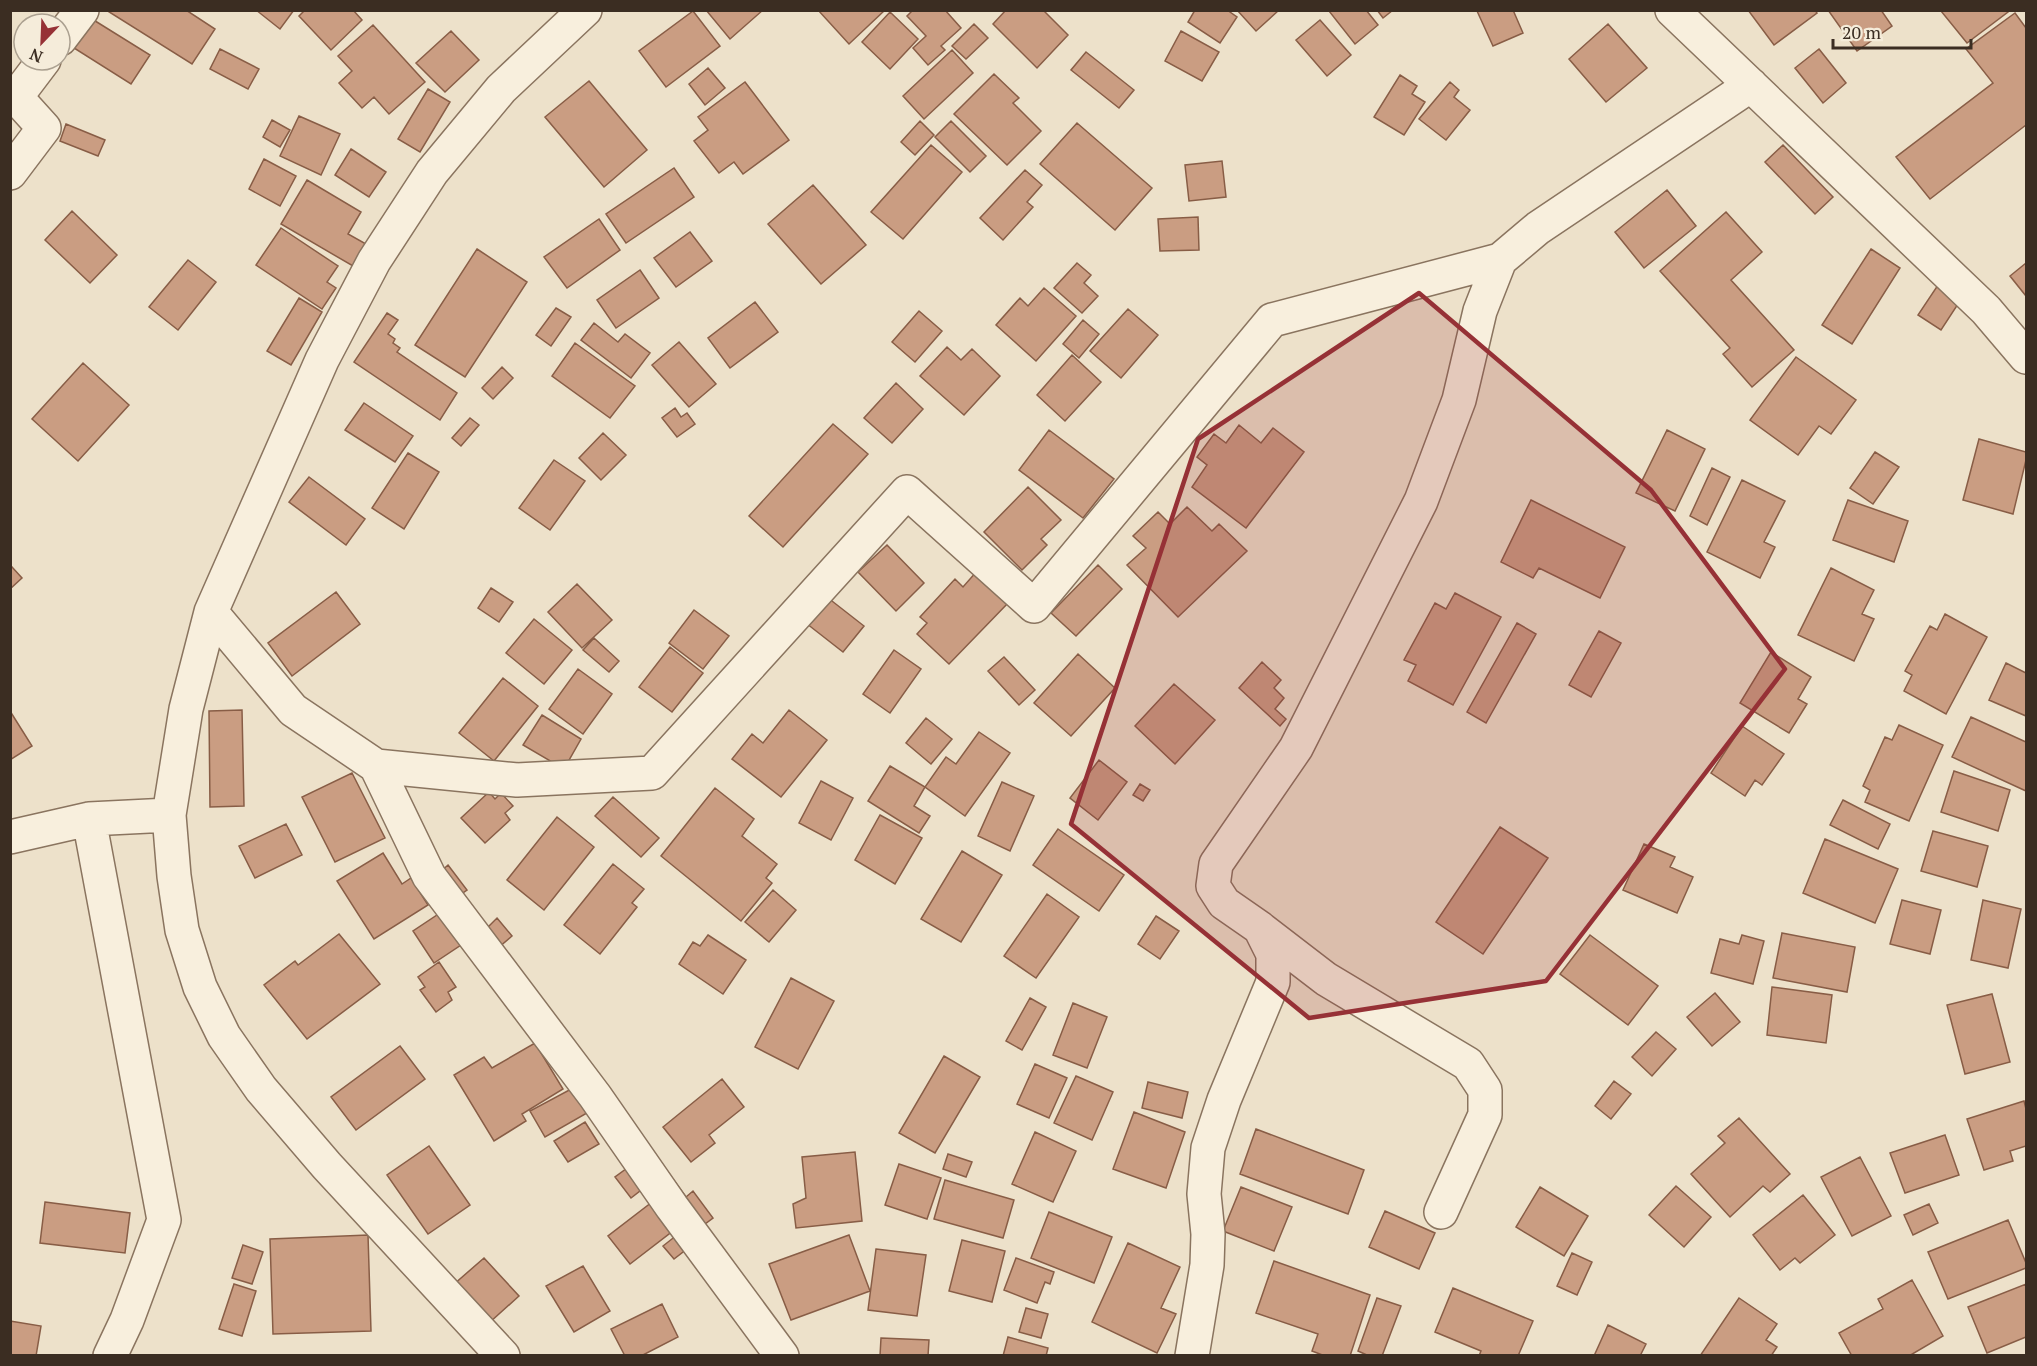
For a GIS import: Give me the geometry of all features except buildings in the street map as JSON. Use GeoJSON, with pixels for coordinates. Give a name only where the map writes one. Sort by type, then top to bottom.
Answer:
{"type":"FeatureCollection","features":[{"type":"Feature","properties":{"kind":"street"},"geometry":{"type":"LineString","coordinates":[[72,23],[82,10]]}},
{"type":"Feature","properties":{"kind":"street"},"geometry":{"type":"LineString","coordinates":[[503,1356],[327,1166],[261,1089],[224,1036],[200,987],[182,930],[174,876],[170,815],[186,709],[211,612],[322,360],[374,261],[432,172],[501,89],[585,10]]}},
{"type":"Feature","properties":{"kind":"street"},"geometry":{"type":"LineString","coordinates":[[1672,10],[1986,310],[2026,357]]}},
{"type":"Feature","properties":{"kind":"street"},"geometry":{"type":"LineString","coordinates":[[10,172],[44,128],[15,97],[35,72]]}},
{"type":"Feature","properties":{"kind":"street"},"geometry":{"type":"LineString","coordinates":[[211,612],[293,710],[376,766],[517,780],[652,773],[907,492],[1034,606],[1272,320],[1500,260],[1538,228],[1751,85]]}},
{"type":"Feature","properties":{"kind":"street"},"geometry":{"type":"LineString","coordinates":[[1441,1212],[1485,1115],[1485,1090],[1468,1064],[1326,979],[1224,903],[1214,885],[1216,864],[1296,748],[1421,501],[1459,400],[1480,311],[1500,260]]}},
{"type":"Feature","properties":{"kind":"street"},"geometry":{"type":"LineString","coordinates":[[376,766],[429,876],[596,1096],[672,1207],[782,1356]]}},
{"type":"Feature","properties":{"kind":"street"},"geometry":{"type":"LineString","coordinates":[[10,837],[89,819],[170,815]]}},
{"type":"Feature","properties":{"kind":"street"},"geometry":{"type":"LineString","coordinates":[[89,819],[164,1220],[127,1320],[110,1356]]}},
{"type":"Feature","properties":{"kind":"street"},"geometry":{"type":"LineString","coordinates":[[1192,1356],[1207,1265],[1208,1234],[1204,1194],[1208,1148],[1224,1100],[1273,982],[1273,954],[1260,928]]}},
{"type":"Feature","properties":{"kind":"highlighted area"},"geometry":{"type":"Polygon","coordinates":[[[1419,293],[1651,490],[1785,669],[1546,981],[1309,1018],[1071,824],[1198,439],[1419,293]]]}}]}
